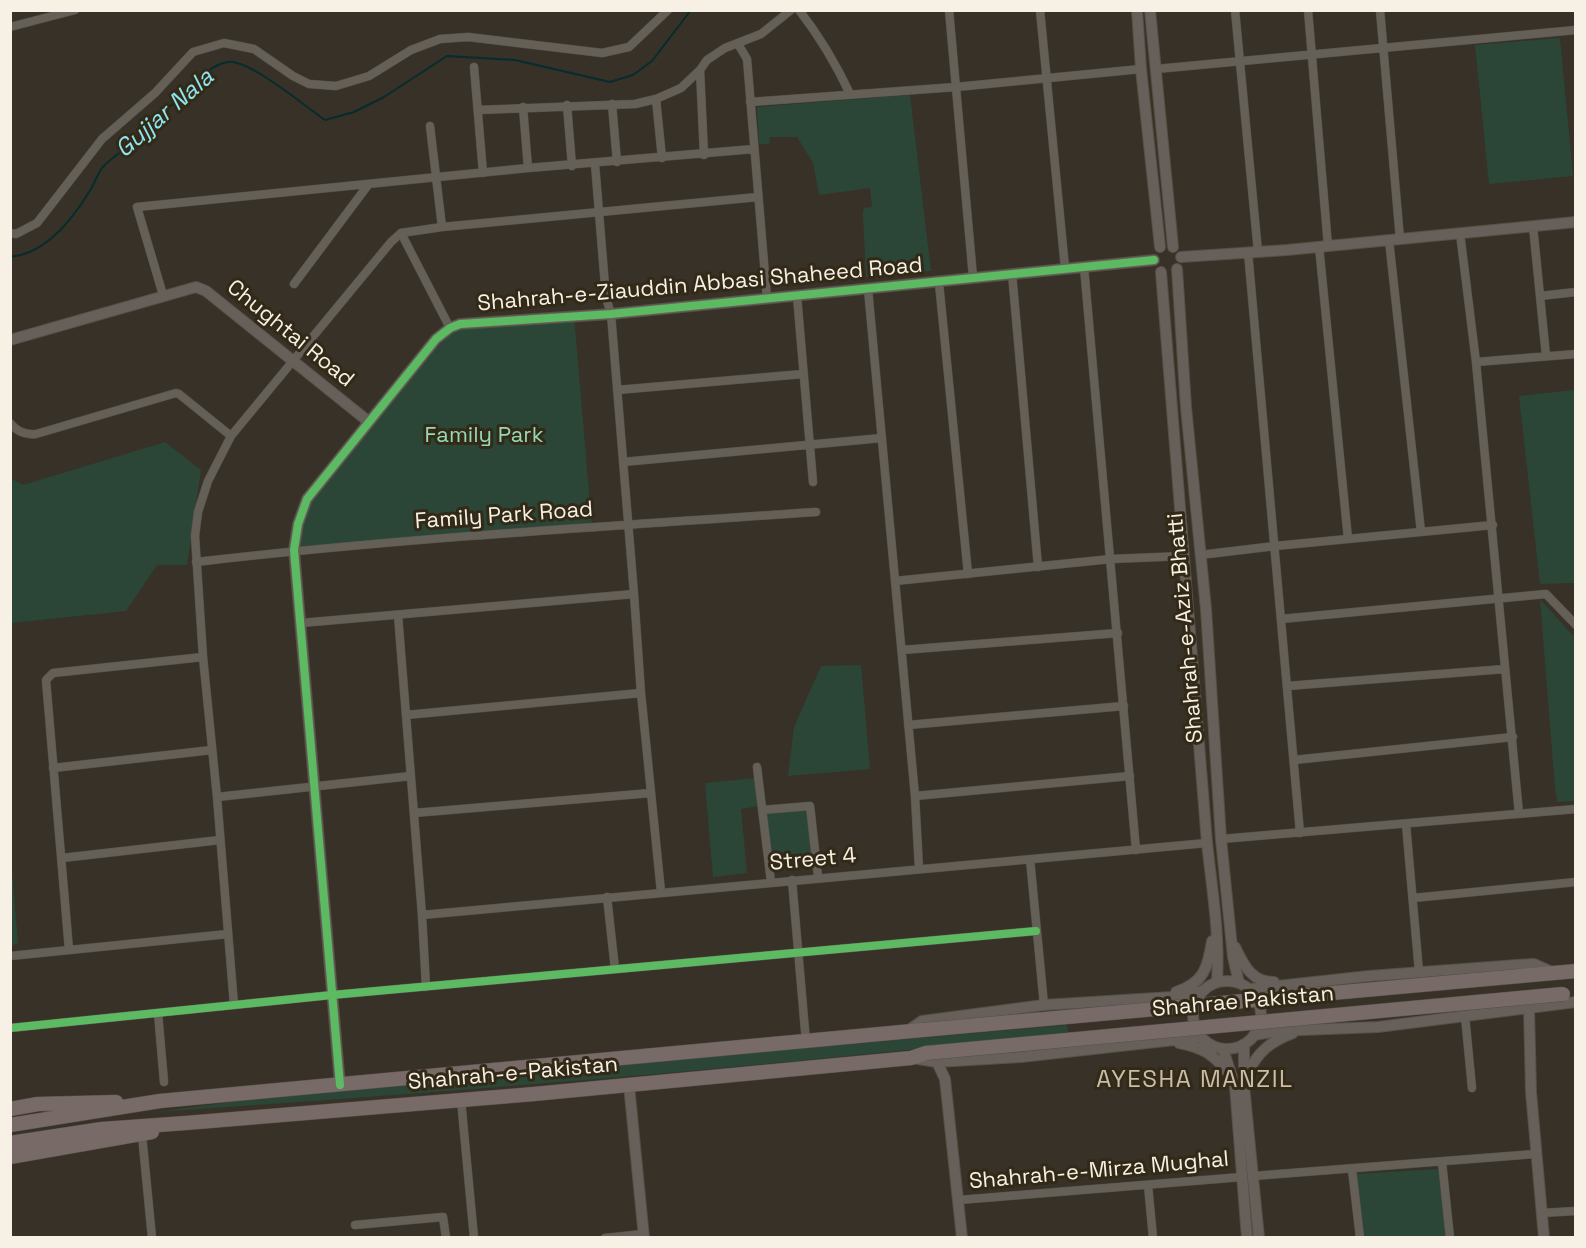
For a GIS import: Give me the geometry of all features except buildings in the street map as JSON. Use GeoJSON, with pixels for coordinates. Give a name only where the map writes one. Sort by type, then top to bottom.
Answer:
{"type":"FeatureCollection","features":[{"type":"Feature","properties":{"kind":"highway"},"geometry":{"type":"LineString","coordinates":[[1554,973],[1575,971]]}},
{"type":"Feature","properties":{"kind":"highway","name":"Shahrae Pakistan"},"geometry":{"type":"LineString","coordinates":[[923,1030],[1554,973]]}},
{"type":"Feature","properties":{"kind":"highway","name":"Shahrae Pakistan"},"geometry":{"type":"LineString","coordinates":[[926,1053],[1569,994]]}},
{"type":"Feature","properties":{"kind":"highway","name":"Shahrah-e-Pakistan"},"geometry":{"type":"LineString","coordinates":[[143,1104],[903,1034],[923,1030]]}},
{"type":"Feature","properties":{"kind":"highway","name":"Shahrah-e-Pakistan"},"geometry":{"type":"LineString","coordinates":[[10,1143],[102,1129],[628,1085],[911,1058],[926,1053]]}},
{"type":"Feature","properties":{"kind":"highway"},"geometry":{"type":"LineString","coordinates":[[10,1109],[38,1104],[99,1101],[143,1104]]}},
{"type":"Feature","properties":{"kind":"highway"},"geometry":{"type":"LineString","coordinates":[[10,1125],[143,1104]]}},
{"type":"Feature","properties":{"kind":"highway"},"geometry":{"type":"LineString","coordinates":[[10,1157],[142,1135],[186,1123]]}},
{"type":"Feature","properties":{"kind":"main road"},"geometry":{"type":"LineString","coordinates":[[1137,10],[1160,247]]}},
{"type":"Feature","properties":{"kind":"main road"},"geometry":{"type":"LineString","coordinates":[[1150,10],[1173,247]]}},
{"type":"Feature","properties":{"kind":"main road"},"geometry":{"type":"LineString","coordinates":[[1181,257],[1575,222]]}},
{"type":"Feature","properties":{"kind":"main road"},"geometry":{"type":"LineString","coordinates":[[1160,247],[1173,247],[1178,251],[1181,257],[1177,269],[1167,273],[1161,272],[1155,265],[1155,253],[1160,247]]}},
{"type":"Feature","properties":{"kind":"main road","name":"Shahrah-e-Ziauddin Abbasi Shaheed Road"},"geometry":{"type":"LineString","coordinates":[[340,1085],[294,550],[298,524],[308,499],[436,339],[450,328],[460,324],[611,314],[1154,260]]}},
{"type":"Feature","properties":{"kind":"main road","name":"Shahrah-e-Aziz Bhatti"},"geometry":{"type":"LineString","coordinates":[[1177,269],[1186,397],[1206,609],[1221,839],[1231,939],[1239,983]]}},
{"type":"Feature","properties":{"kind":"main road","name":"Shahrah-e-Aziz Bhatti"},"geometry":{"type":"LineString","coordinates":[[1161,272],[1215,923],[1217,982]]}},
{"type":"Feature","properties":{"kind":"main road","name":"Chughtai Road"},"geometry":{"type":"LineString","coordinates":[[10,339],[196,287],[206,291],[369,422]]}},
{"type":"Feature","properties":{"kind":"main road"},"geometry":{"type":"LineString","coordinates":[[903,1034],[922,1021],[1044,1005],[1173,993],[1192,986],[1204,972],[1215,923]]}},
{"type":"Feature","properties":{"kind":"main road"},"geometry":{"type":"LineString","coordinates":[[1231,939],[1244,966],[1254,977],[1266,982],[1303,984]]}},
{"type":"Feature","properties":{"kind":"main road"},"geometry":{"type":"LineString","coordinates":[[1250,989],[1419,972],[1534,964],[1554,973]]}},
{"type":"Feature","properties":{"kind":"main road"},"geometry":{"type":"LineString","coordinates":[[1107,1000],[1172,997],[1200,992],[1217,982],[1232,981],[1250,989],[1256,997],[1261,1016],[1254,1035],[1244,1045],[1234,1048],[1223,1049],[1211,1045],[1201,1037],[1193,1023],[1193,1007],[1200,992]]}},
{"type":"Feature","properties":{"kind":"main road"},"geometry":{"type":"LineString","coordinates":[[1254,1035],[1277,1031],[1378,1026],[1575,1002]]}},
{"type":"Feature","properties":{"kind":"main road"},"geometry":{"type":"LineString","coordinates":[[1529,1009],[1535,1154],[1544,1238]]}},
{"type":"Feature","properties":{"kind":"main road"},"geometry":{"type":"LineString","coordinates":[[1239,1080],[1269,1044],[1302,1030]]}},
{"type":"Feature","properties":{"kind":"main road"},"geometry":{"type":"LineString","coordinates":[[911,1058],[937,1062],[1021,1057],[1201,1037]]}},
{"type":"Feature","properties":{"kind":"main road"},"geometry":{"type":"LineString","coordinates":[[1171,1041],[1202,1049],[1214,1056],[1239,1080]]}},
{"type":"Feature","properties":{"kind":"main road"},"geometry":{"type":"LineString","coordinates":[[1244,1045],[1239,1080],[1247,1177],[1247,1238]]}},
{"type":"Feature","properties":{"kind":"main road"},"geometry":{"type":"LineString","coordinates":[[1223,1049],[1239,1080]]}},
{"type":"Feature","properties":{"kind":"main road"},"geometry":{"type":"LineString","coordinates":[[945,1079],[960,1060]]}},
{"type":"Feature","properties":{"kind":"main road"},"geometry":{"type":"LineString","coordinates":[[937,1062],[945,1079],[962,1238]]}},
{"type":"Feature","properties":{"kind":"main road"},"geometry":{"type":"LineString","coordinates":[[628,1085],[643,1236]]}},
{"type":"Feature","properties":{"kind":"main road"},"geometry":{"type":"LineString","coordinates":[[1247,1177],[1259,1238]]}},
{"type":"Feature","properties":{"kind":"street"},"geometry":{"type":"LineString","coordinates":[[10,27],[75,10]]}},
{"type":"Feature","properties":{"kind":"street"},"geometry":{"type":"LineString","coordinates":[[10,233],[16,234],[36,224],[102,139],[155,93],[193,52],[224,43],[254,49],[293,76],[309,84],[336,86],[369,76],[411,50],[440,39],[468,37],[602,53],[629,47],[668,10]]}},
{"type":"Feature","properties":{"kind":"street"},"geometry":{"type":"LineString","coordinates":[[478,110],[635,104],[656,99],[681,88],[700,70],[706,60],[725,48],[761,34],[791,10]]}},
{"type":"Feature","properties":{"kind":"street"},"geometry":{"type":"LineString","coordinates":[[799,10],[819,35],[850,94]]}},
{"type":"Feature","properties":{"kind":"street"},"geometry":{"type":"LineString","coordinates":[[949,10],[973,277]]}},
{"type":"Feature","properties":{"kind":"street"},"geometry":{"type":"LineString","coordinates":[[1040,10],[1065,268]]}},
{"type":"Feature","properties":{"kind":"street"},"geometry":{"type":"LineString","coordinates":[[1235,10],[1275,546],[1300,833]]}},
{"type":"Feature","properties":{"kind":"street"},"geometry":{"type":"LineString","coordinates":[[1308,10],[1323,246],[1348,539]]}},
{"type":"Feature","properties":{"kind":"street"},"geometry":{"type":"LineString","coordinates":[[1380,10],[1394,239],[1421,532]]}},
{"type":"Feature","properties":{"kind":"street"},"geometry":{"type":"LineString","coordinates":[[1156,69],[1575,30]]}},
{"type":"Feature","properties":{"kind":"street"},"geometry":{"type":"LineString","coordinates":[[738,44],[747,59],[767,299]]}},
{"type":"Feature","properties":{"kind":"street"},"geometry":{"type":"LineString","coordinates":[[474,67],[483,173]]}},
{"type":"Feature","properties":{"kind":"street"},"geometry":{"type":"LineString","coordinates":[[750,102],[956,87],[1141,69]]}},
{"type":"Feature","properties":{"kind":"street"},"geometry":{"type":"LineString","coordinates":[[700,70],[704,154]]}},
{"type":"Feature","properties":{"kind":"street"},"geometry":{"type":"LineString","coordinates":[[656,99],[662,158]]}},
{"type":"Feature","properties":{"kind":"street"},"geometry":{"type":"LineString","coordinates":[[612,104],[616,162]]}},
{"type":"Feature","properties":{"kind":"street"},"geometry":{"type":"LineString","coordinates":[[567,105],[572,166]]}},
{"type":"Feature","properties":{"kind":"street"},"geometry":{"type":"LineString","coordinates":[[523,107],[528,168]]}},
{"type":"Feature","properties":{"kind":"street"},"geometry":{"type":"LineString","coordinates":[[430,126],[442,227]]}},
{"type":"Feature","properties":{"kind":"street"},"geometry":{"type":"LineString","coordinates":[[163,295],[137,207],[528,168],[753,149]]}},
{"type":"Feature","properties":{"kind":"street"},"geometry":{"type":"LineString","coordinates":[[595,164],[606,298],[611,314],[640,693],[660,892]]}},
{"type":"Feature","properties":{"kind":"street"},"geometry":{"type":"LineString","coordinates":[[294,284],[368,185]]}},
{"type":"Feature","properties":{"kind":"street"},"geometry":{"type":"LineString","coordinates":[[234,1005],[203,657],[195,536],[198,512],[208,481],[231,436],[391,242],[401,233],[442,227],[758,197]]}},
{"type":"Feature","properties":{"kind":"street"},"geometry":{"type":"LineString","coordinates":[[1533,226],[1546,356]]}},
{"type":"Feature","properties":{"kind":"street"},"geometry":{"type":"LineString","coordinates":[[401,233],[450,328]]}},
{"type":"Feature","properties":{"kind":"street"},"geometry":{"type":"LineString","coordinates":[[1460,233],[1493,525],[1519,814]]}},
{"type":"Feature","properties":{"kind":"street"},"geometry":{"type":"LineString","coordinates":[[1084,267],[1136,850]]}},
{"type":"Feature","properties":{"kind":"street"},"geometry":{"type":"LineString","coordinates":[[1012,273],[1038,567]]}},
{"type":"Feature","properties":{"kind":"street"},"geometry":{"type":"LineString","coordinates":[[939,283],[968,574]]}},
{"type":"Feature","properties":{"kind":"street"},"geometry":{"type":"LineString","coordinates":[[868,289],[915,796],[919,869]]}},
{"type":"Feature","properties":{"kind":"street"},"geometry":{"type":"LineString","coordinates":[[1540,296],[1575,292]]}},
{"type":"Feature","properties":{"kind":"street"},"geometry":{"type":"LineString","coordinates":[[797,296],[813,482]]}},
{"type":"Feature","properties":{"kind":"street"},"geometry":{"type":"LineString","coordinates":[[1476,362],[1575,354]]}},
{"type":"Feature","properties":{"kind":"street"},"geometry":{"type":"LineString","coordinates":[[617,390],[803,374]]}},
{"type":"Feature","properties":{"kind":"street"},"geometry":{"type":"LineString","coordinates":[[10,423],[16,430],[27,435],[36,434],[176,393],[231,436]]}},
{"type":"Feature","properties":{"kind":"street"},"geometry":{"type":"LineString","coordinates":[[623,462],[882,438]]}},
{"type":"Feature","properties":{"kind":"street","name":"Family Park Road"},"geometry":{"type":"LineString","coordinates":[[196,562],[294,550],[816,512]]}},
{"type":"Feature","properties":{"kind":"street"},"geometry":{"type":"LineString","coordinates":[[1200,555],[1493,525]]}},
{"type":"Feature","properties":{"kind":"street"},"geometry":{"type":"LineString","coordinates":[[895,580],[1111,559],[1184,556]]}},
{"type":"Feature","properties":{"kind":"street"},"geometry":{"type":"LineString","coordinates":[[301,623],[634,594]]}},
{"type":"Feature","properties":{"kind":"street"},"geometry":{"type":"LineString","coordinates":[[1281,619],[1546,594],[1575,625]]}},
{"type":"Feature","properties":{"kind":"street"},"geometry":{"type":"LineString","coordinates":[[398,615],[426,987]]}},
{"type":"Feature","properties":{"kind":"street"},"geometry":{"type":"LineString","coordinates":[[902,650],[1118,633]]}},
{"type":"Feature","properties":{"kind":"street"},"geometry":{"type":"LineString","coordinates":[[69,950],[46,680],[53,673],[203,657]]}},
{"type":"Feature","properties":{"kind":"street"},"geometry":{"type":"LineString","coordinates":[[1287,686],[1505,669]]}},
{"type":"Feature","properties":{"kind":"street"},"geometry":{"type":"LineString","coordinates":[[406,715],[640,693]]}},
{"type":"Feature","properties":{"kind":"street"},"geometry":{"type":"LineString","coordinates":[[908,725],[1124,706]]}},
{"type":"Feature","properties":{"kind":"street"},"geometry":{"type":"LineString","coordinates":[[1294,760],[1513,737]]}},
{"type":"Feature","properties":{"kind":"street"},"geometry":{"type":"LineString","coordinates":[[53,768],[212,750]]}},
{"type":"Feature","properties":{"kind":"street"},"geometry":{"type":"LineString","coordinates":[[757,767],[771,882]]}},
{"type":"Feature","properties":{"kind":"street"},"geometry":{"type":"LineString","coordinates":[[217,797],[411,776]]}},
{"type":"Feature","properties":{"kind":"street"},"geometry":{"type":"LineString","coordinates":[[915,796],[1130,777]]}},
{"type":"Feature","properties":{"kind":"street"},"geometry":{"type":"LineString","coordinates":[[414,813],[651,793]]}},
{"type":"Feature","properties":{"kind":"street"},"geometry":{"type":"LineString","coordinates":[[762,810],[810,806],[818,877]]}},
{"type":"Feature","properties":{"kind":"street"},"geometry":{"type":"LineString","coordinates":[[1221,839],[1575,809]]}},
{"type":"Feature","properties":{"kind":"street"},"geometry":{"type":"LineString","coordinates":[[1406,824],[1419,972]]}},
{"type":"Feature","properties":{"kind":"street"},"geometry":{"type":"LineString","coordinates":[[62,858],[220,840]]}},
{"type":"Feature","properties":{"kind":"street","name":"Street 4"},"geometry":{"type":"LineString","coordinates":[[422,915],[1207,843]]}},
{"type":"Feature","properties":{"kind":"street"},"geometry":{"type":"LineString","coordinates":[[1030,859],[1044,1005]]}},
{"type":"Feature","properties":{"kind":"street"},"geometry":{"type":"LineString","coordinates":[[792,880],[806,1042]]}},
{"type":"Feature","properties":{"kind":"street"},"geometry":{"type":"LineString","coordinates":[[1413,897],[1575,882]]}},
{"type":"Feature","properties":{"kind":"street"},"geometry":{"type":"LineString","coordinates":[[607,897],[615,969]]}},
{"type":"Feature","properties":{"kind":"street"},"geometry":{"type":"LineString","coordinates":[[10,1028],[797,951],[1036,931]]}},
{"type":"Feature","properties":{"kind":"street"},"geometry":{"type":"LineString","coordinates":[[10,956],[228,934]]}},
{"type":"Feature","properties":{"kind":"street"},"geometry":{"type":"LineString","coordinates":[[158,1013],[165,1082]]}},
{"type":"Feature","properties":{"kind":"street"},"geometry":{"type":"LineString","coordinates":[[1465,1016],[1472,1088]]}},
{"type":"Feature","properties":{"kind":"street"},"geometry":{"type":"LineString","coordinates":[[460,1100],[474,1238]]}},
{"type":"Feature","properties":{"kind":"street"},"geometry":{"type":"LineString","coordinates":[[142,1135],[152,1238]]}},
{"type":"Feature","properties":{"kind":"street","name":"Shahrah-e-Mirza Mughal"},"geometry":{"type":"LineString","coordinates":[[959,1200],[1535,1154]]}},
{"type":"Feature","properties":{"kind":"street"},"geometry":{"type":"LineString","coordinates":[[1442,1162],[1450,1238]]}},
{"type":"Feature","properties":{"kind":"street"},"geometry":{"type":"LineString","coordinates":[[1352,1169],[1360,1238]]}},
{"type":"Feature","properties":{"kind":"street"},"geometry":{"type":"LineString","coordinates":[[1148,1185],[1153,1238]]}},
{"type":"Feature","properties":{"kind":"street"},"geometry":{"type":"LineString","coordinates":[[1541,1214],[1575,1211]]}},
{"type":"Feature","properties":{"kind":"street"},"geometry":{"type":"LineString","coordinates":[[356,1225],[444,1217],[446,1238]]}},
{"type":"Feature","properties":{"kind":"street"},"geometry":{"type":"LineString","coordinates":[[604,1238],[643,1236]]}},
{"type":"Feature","properties":{"kind":"green space"},"geometry":{"type":"Polygon","coordinates":[[[1560,38],[1573,176],[1489,184],[1475,45],[1560,38]]]}},
{"type":"Feature","properties":{"kind":"green space"},"geometry":{"type":"Polygon","coordinates":[[[910,95],[931,271],[866,277],[863,213],[864,208],[872,207],[870,188],[819,195],[813,163],[797,137],[770,137],[769,144],[759,144],[757,107],[910,95]]]}},
{"type":"Feature","properties":{"kind":"green space","name":"Family Park"},"geometry":{"type":"Polygon","coordinates":[[[574,316],[592,527],[294,550],[307,499],[450,328],[574,316]]]}},
{"type":"Feature","properties":{"kind":"green space"},"geometry":{"type":"Polygon","coordinates":[[[1575,390],[1575,583],[1540,584],[1519,396],[1575,390]]]}},
{"type":"Feature","properties":{"kind":"green space"},"geometry":{"type":"Polygon","coordinates":[[[165,442],[201,470],[187,565],[157,565],[126,611],[11,623],[10,478],[23,485],[165,442]]]}},
{"type":"Feature","properties":{"kind":"green space"},"geometry":{"type":"Polygon","coordinates":[[[1540,599],[1575,638],[1575,801],[1557,802],[1540,599]]]}},
{"type":"Feature","properties":{"kind":"green space"},"geometry":{"type":"Polygon","coordinates":[[[861,665],[870,769],[788,776],[794,727],[821,666],[861,665]]]}},
{"type":"Feature","properties":{"kind":"green space"},"geometry":{"type":"Polygon","coordinates":[[[756,778],[759,806],[741,809],[747,873],[713,877],[705,783],[756,778]]]}},
{"type":"Feature","properties":{"kind":"green space"},"geometry":{"type":"Polygon","coordinates":[[[807,809],[812,862],[771,866],[766,813],[807,809]]]}},
{"type":"Feature","properties":{"kind":"green space"},"geometry":{"type":"Polygon","coordinates":[[[11,857],[18,944],[10,945],[11,857]]]}},
{"type":"Feature","properties":{"kind":"green space"},"geometry":{"type":"Polygon","coordinates":[[[1067,1025],[1068,1032],[726,1068],[156,1112],[299,1093],[1067,1025]]]}},
{"type":"Feature","properties":{"kind":"green space"},"geometry":{"type":"Polygon","coordinates":[[[1438,1169],[1447,1237],[1363,1237],[1355,1174],[1438,1169]]]}},
{"type":"Feature","properties":{"kind":"waterway","name":"Gujjar Nala"},"geometry":{"type":"LineString","coordinates":[[10,257],[35,250],[56,234],[82,203],[106,164],[148,130],[193,83],[205,73],[228,62],[237,63],[263,76],[325,120],[354,112],[384,97],[447,56],[515,60],[610,82],[633,75],[652,61],[691,10]]}},
{"type":"Feature","properties":{"kind":"cycle path"},"geometry":{"type":"LineString","coordinates":[[340,1085],[294,550],[298,524],[307,499],[436,339],[450,328],[460,324],[611,314],[1154,260]]}},
{"type":"Feature","properties":{"kind":"cycle path"},"geometry":{"type":"LineString","coordinates":[[10,1028],[332,995],[1036,931]]}},
{"type":"Feature","properties":{"kind":"district","name":"AYESHA MANZIL"},"geometry":{"type":"Point","coordinates":[1195,1080]}}]}
